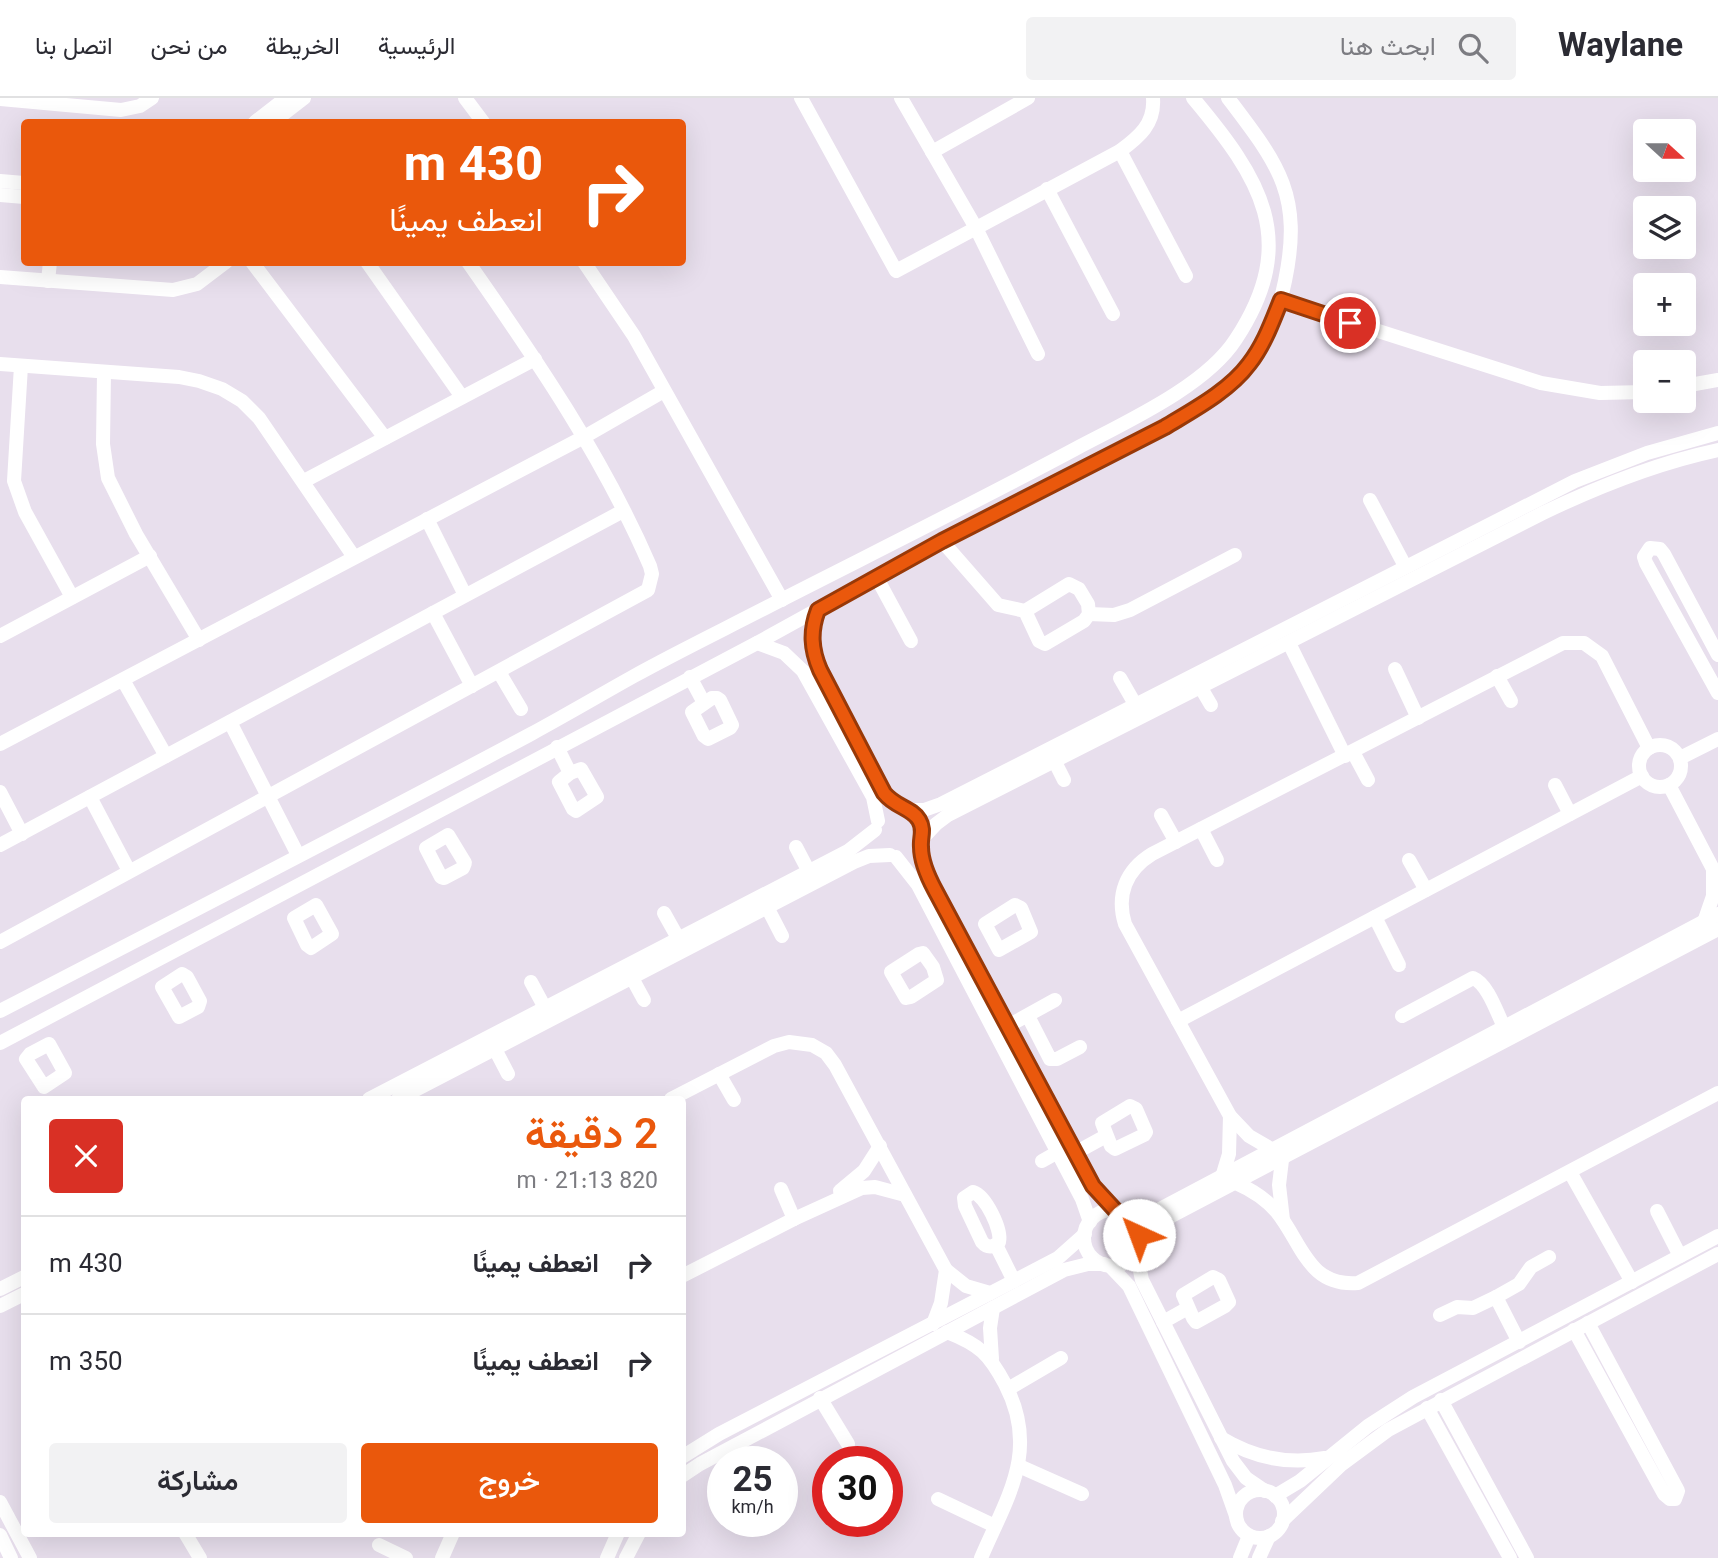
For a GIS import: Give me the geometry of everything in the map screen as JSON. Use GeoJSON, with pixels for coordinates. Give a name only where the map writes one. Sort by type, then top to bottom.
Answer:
{"type":"FeatureCollection","features":[{"type":"Feature","properties":{"kind":"street"},"geometry":{"type":"LineString","coordinates":[[0,99],[121,110],[140,106],[152,98]]}},
{"type":"Feature","properties":{"kind":"street"},"geometry":{"type":"LineString","coordinates":[[259,119],[286,98]]}},
{"type":"Feature","properties":{"kind":"street"},"geometry":{"type":"LineString","coordinates":[[277,119],[304,98]]}},
{"type":"Feature","properties":{"kind":"street"},"geometry":{"type":"LineString","coordinates":[[465,98],[481,119]]}},
{"type":"Feature","properties":{"kind":"street"},"geometry":{"type":"LineString","coordinates":[[801,98],[896,271],[1120,150],[1145,130],[1153,116],[1153,98]]}},
{"type":"Feature","properties":{"kind":"street"},"geometry":{"type":"LineString","coordinates":[[901,98],[976,228],[1038,354]]}},
{"type":"Feature","properties":{"kind":"street"},"geometry":{"type":"LineString","coordinates":[[932,152],[1028,98]]}},
{"type":"Feature","properties":{"kind":"street"},"geometry":{"type":"LineString","coordinates":[[0,1011],[532,733],[637,674],[981,500],[1153,407],[1211,367],[1234,343],[1249,317],[1262,285],[1270,240],[1258,193],[1240,156],[1194,98]]}},
{"type":"Feature","properties":{"kind":"street"},"geometry":{"type":"LineString","coordinates":[[0,1043],[818,610],[942,541],[1165,427],[1200,406],[1248,366],[1267,336],[1281,300],[1291,244],[1292,218],[1286,190],[1265,149],[1228,98]]}},
{"type":"Feature","properties":{"kind":"street"},"geometry":{"type":"LineString","coordinates":[[1120,150],[1186,276]]}},
{"type":"Feature","properties":{"kind":"street"},"geometry":{"type":"LineString","coordinates":[[0,181],[21,183]]}},
{"type":"Feature","properties":{"kind":"street"},"geometry":{"type":"LineString","coordinates":[[1047,190],[1113,314]]}},
{"type":"Feature","properties":{"kind":"street"},"geometry":{"type":"LineString","coordinates":[[0,195],[21,197]]}},
{"type":"Feature","properties":{"kind":"street"},"geometry":{"type":"LineString","coordinates":[[48,281],[50,266]]}},
{"type":"Feature","properties":{"kind":"street"},"geometry":{"type":"LineString","coordinates":[[0,277],[173,290],[197,284],[221,266]]}},
{"type":"Feature","properties":{"kind":"street"},"geometry":{"type":"LineString","coordinates":[[255,266],[385,438]]}},
{"type":"Feature","properties":{"kind":"street"},"geometry":{"type":"LineString","coordinates":[[370,266],[462,397]]}},
{"type":"Feature","properties":{"kind":"street"},"geometry":{"type":"LineString","coordinates":[[0,942],[648,590],[652,574],[584,436],[471,266]]}},
{"type":"Feature","properties":{"kind":"street"},"geometry":{"type":"LineString","coordinates":[[587,266],[634,336],[782,600]]}},
{"type":"Feature","properties":{"kind":"street"},"geometry":{"type":"LineString","coordinates":[[1281,300],[1541,383],[1600,393],[1633,392]]}},
{"type":"Feature","properties":{"kind":"street"},"geometry":{"type":"LineString","coordinates":[[304,481],[535,359]]}},
{"type":"Feature","properties":{"kind":"street"},"geometry":{"type":"LineString","coordinates":[[0,364],[180,377],[222,389],[242,401],[259,418],[354,557]]}},
{"type":"Feature","properties":{"kind":"street"},"geometry":{"type":"LineString","coordinates":[[21,366],[14,481],[22,505],[72,597]]}},
{"type":"Feature","properties":{"kind":"street"},"geometry":{"type":"LineString","coordinates":[[104,373],[103,444],[108,478],[114,494],[199,640]]}},
{"type":"Feature","properties":{"kind":"street"},"geometry":{"type":"LineString","coordinates":[[1696,384],[1718,380]]}},
{"type":"Feature","properties":{"kind":"street"},"geometry":{"type":"LineString","coordinates":[[0,744],[584,436],[664,391]]}},
{"type":"Feature","properties":{"kind":"street"},"geometry":{"type":"LineString","coordinates":[[375,1096],[545,1008],[632,978],[767,907],[851,856],[891,810],[933,807],[1587,476],[1657,450],[1718,433]]}},
{"type":"Feature","properties":{"kind":"street"},"geometry":{"type":"LineString","coordinates":[[404,1096],[495,1049],[678,938],[808,870],[851,856],[912,853],[942,819],[1543,513],[1597,488],[1652,468],[1718,450]]}},
{"type":"Feature","properties":{"kind":"street"},"geometry":{"type":"LineString","coordinates":[[1370,500],[1405,566]]}},
{"type":"Feature","properties":{"kind":"street"},"geometry":{"type":"LineString","coordinates":[[0,845],[623,511]]}},
{"type":"Feature","properties":{"kind":"street"},"geometry":{"type":"LineString","coordinates":[[427,519],[465,595]]}},
{"type":"Feature","properties":{"kind":"street"},"geometry":{"type":"LineString","coordinates":[[942,541],[999,606],[1025,611],[1065,586],[1073,585],[1079,589],[1088,604],[1089,614],[1084,621],[1042,644],[1025,611]]}},
{"type":"Feature","properties":{"kind":"street"},"geometry":{"type":"LineString","coordinates":[[1718,656],[1664,554],[1660,549],[1650,548],[1645,552],[1646,563],[1718,693]]}},
{"type":"Feature","properties":{"kind":"street"},"geometry":{"type":"LineString","coordinates":[[1436,551],[1443,565]]}},
{"type":"Feature","properties":{"kind":"street"},"geometry":{"type":"LineString","coordinates":[[1089,614],[1114,615],[1130,610],[1235,555]]}},
{"type":"Feature","properties":{"kind":"street"},"geometry":{"type":"LineString","coordinates":[[0,636],[149,556]]}},
{"type":"Feature","properties":{"kind":"street"},"geometry":{"type":"LineString","coordinates":[[877,578],[911,641]]}},
{"type":"Feature","properties":{"kind":"street"},"geometry":{"type":"LineString","coordinates":[[818,610],[812,640],[816,660],[884,793],[920,822],[921,842],[929,878],[1098,1193],[1138,1229],[1142,1280],[1239,1470],[1255,1485],[1270,1493],[1283,1510],[1282,1521]]}},
{"type":"Feature","properties":{"kind":"street"},"geometry":{"type":"LineString","coordinates":[[433,613],[472,686]]}},
{"type":"Feature","properties":{"kind":"street"},"geometry":{"type":"LineString","coordinates":[[757,642],[784,653],[803,671],[873,797],[877,844],[893,856],[918,885],[1085,1204],[1089,1253],[1107,1265],[1129,1286],[1225,1485],[1241,1529],[1249,1535],[1259,1538],[1269,1536],[1277,1530],[1282,1521],[1357,1452],[1388,1430],[1718,1254]]}},
{"type":"Feature","properties":{"kind":"street"},"geometry":{"type":"LineString","coordinates":[[1289,643],[1349,754],[1368,780]]}},
{"type":"Feature","properties":{"kind":"street"},"geometry":{"type":"LineString","coordinates":[[1278,1155],[1249,1136],[1230,1116],[1129,932],[1121,906],[1127,880],[1137,865],[1200,829],[1563,643],[1584,643],[1602,656],[1649,748]]}},
{"type":"Feature","properties":{"kind":"street"},"geometry":{"type":"LineString","coordinates":[[1395,669],[1418,718]]}},
{"type":"Feature","properties":{"kind":"street"},"geometry":{"type":"LineString","coordinates":[[499,672],[521,709]]}},
{"type":"Feature","properties":{"kind":"street"},"geometry":{"type":"LineString","coordinates":[[1497,676],[1511,701]]}},
{"type":"Feature","properties":{"kind":"street"},"geometry":{"type":"LineString","coordinates":[[690,677],[705,703]]}},
{"type":"Feature","properties":{"kind":"street"},"geometry":{"type":"LineString","coordinates":[[1120,678],[1135,704]]}},
{"type":"Feature","properties":{"kind":"street"},"geometry":{"type":"LineString","coordinates":[[123,680],[166,756]]}},
{"type":"Feature","properties":{"kind":"street"},"geometry":{"type":"LineString","coordinates":[[1201,688],[1211,705]]}},
{"type":"Feature","properties":{"kind":"street"},"geometry":{"type":"LineString","coordinates":[[230,722],[298,855]]}},
{"type":"Feature","properties":{"kind":"street"},"geometry":{"type":"LineString","coordinates":[[1680,758],[1718,738]]}},
{"type":"Feature","properties":{"kind":"street"},"geometry":{"type":"LineString","coordinates":[[1664,745],[1674,750],[1680,758],[1680,774],[1669,785],[1654,786],[1642,776],[1640,761],[1649,748],[1664,745]]}},
{"type":"Feature","properties":{"kind":"street"},"geometry":{"type":"LineString","coordinates":[[557,747],[570,773]]}},
{"type":"Feature","properties":{"kind":"street"},"geometry":{"type":"LineString","coordinates":[[1055,762],[1064,780]]}},
{"type":"Feature","properties":{"kind":"street"},"geometry":{"type":"LineString","coordinates":[[1178,1021],[1642,776]]}},
{"type":"Feature","properties":{"kind":"street"},"geometry":{"type":"LineString","coordinates":[[1555,785],[1570,814]]}},
{"type":"Feature","properties":{"kind":"street"},"geometry":{"type":"LineString","coordinates":[[1669,785],[1716,871],[1713,896],[1714,929]]}},
{"type":"Feature","properties":{"kind":"street"},"geometry":{"type":"LineString","coordinates":[[0,792],[22,834]]}},
{"type":"Feature","properties":{"kind":"street"},"geometry":{"type":"LineString","coordinates":[[90,797],[129,871]]}},
{"type":"Feature","properties":{"kind":"street"},"geometry":{"type":"LineString","coordinates":[[1161,815],[1176,842]]}},
{"type":"Feature","properties":{"kind":"street"},"geometry":{"type":"LineString","coordinates":[[424,817],[436,840]]}},
{"type":"Feature","properties":{"kind":"street"},"geometry":{"type":"LineString","coordinates":[[1200,829],[1217,860]]}},
{"type":"Feature","properties":{"kind":"street"},"geometry":{"type":"LineString","coordinates":[[796,846],[808,870]]}},
{"type":"Feature","properties":{"kind":"street"},"geometry":{"type":"LineString","coordinates":[[1409,860],[1426,890]]}},
{"type":"Feature","properties":{"kind":"street"},"geometry":{"type":"LineString","coordinates":[[292,888],[304,910]]}},
{"type":"Feature","properties":{"kind":"street"},"geometry":{"type":"LineString","coordinates":[[767,907],[782,936]]}},
{"type":"Feature","properties":{"kind":"street"},"geometry":{"type":"LineString","coordinates":[[664,914],[678,938]]}},
{"type":"Feature","properties":{"kind":"street"},"geometry":{"type":"LineString","coordinates":[[1714,929],[1718,914]]}},
{"type":"Feature","properties":{"kind":"street"},"geometry":{"type":"LineString","coordinates":[[1375,917],[1399,965]]}},
{"type":"Feature","properties":{"kind":"street"},"geometry":{"type":"LineString","coordinates":[[739,1446],[820,1398],[993,1308],[1061,1264],[1098,1214],[1167,1212],[1236,1183],[1278,1155],[1504,1027],[1673,945],[1714,929]]}},
{"type":"Feature","properties":{"kind":"street"},"geometry":{"type":"LineString","coordinates":[[970,952],[991,938]]}},
{"type":"Feature","properties":{"kind":"street"},"geometry":{"type":"LineString","coordinates":[[686,1454],[719,1433],[1014,1281],[1061,1264],[1107,1265],[1127,1261],[1152,1227],[1167,1212],[1222,1177],[1278,1155],[1673,945]]}},
{"type":"Feature","properties":{"kind":"street"},"geometry":{"type":"LineString","coordinates":[[933,967],[955,955]]}},
{"type":"Feature","properties":{"kind":"street"},"geometry":{"type":"LineString","coordinates":[[161,958],[172,979]]}},
{"type":"Feature","properties":{"kind":"street"},"geometry":{"type":"LineString","coordinates":[[632,978],[644,1000]]}},
{"type":"Feature","properties":{"kind":"street"},"geometry":{"type":"LineString","coordinates":[[1402,1016],[1473,978],[1483,986],[1504,1027]]}},
{"type":"Feature","properties":{"kind":"street"},"geometry":{"type":"LineString","coordinates":[[531,982],[545,1008]]}},
{"type":"Feature","properties":{"kind":"street"},"geometry":{"type":"LineString","coordinates":[[1008,1026],[1055,1000]]}},
{"type":"Feature","properties":{"kind":"street"},"geometry":{"type":"LineString","coordinates":[[1028,1016],[1050,1059],[1057,1059],[1080,1047]]}},
{"type":"Feature","properties":{"kind":"street"},"geometry":{"type":"LineString","coordinates":[[26,1030],[37,1049]]}},
{"type":"Feature","properties":{"kind":"street"},"geometry":{"type":"LineString","coordinates":[[677,1096],[781,1043],[797,1041],[812,1045],[831,1059],[946,1270],[966,1286],[990,1293]]}},
{"type":"Feature","properties":{"kind":"street"},"geometry":{"type":"LineString","coordinates":[[495,1049],[508,1074]]}},
{"type":"Feature","properties":{"kind":"street"},"geometry":{"type":"LineString","coordinates":[[719,1074],[734,1100]]}},
{"type":"Feature","properties":{"kind":"street"},"geometry":{"type":"LineString","coordinates":[[430,1096],[435,1080]]}},
{"type":"Feature","properties":{"kind":"street"},"geometry":{"type":"LineString","coordinates":[[1236,1183],[1263,1198],[1284,1221],[1308,1261],[1320,1274],[1336,1282],[1358,1283],[1718,1093]]}},
{"type":"Feature","properties":{"kind":"street"},"geometry":{"type":"LineString","coordinates":[[1222,1177],[1229,1154],[1230,1116]]}},
{"type":"Feature","properties":{"kind":"street"},"geometry":{"type":"LineString","coordinates":[[1075,1153],[1107,1136]]}},
{"type":"Feature","properties":{"kind":"street"},"geometry":{"type":"LineString","coordinates":[[830,1202],[831,1197],[864,1171],[880,1146]]}},
{"type":"Feature","properties":{"kind":"street"},"geometry":{"type":"LineString","coordinates":[[1042,1161],[1058,1153]]}},
{"type":"Feature","properties":{"kind":"street"},"geometry":{"type":"LineString","coordinates":[[1278,1155],[1284,1221]]}},
{"type":"Feature","properties":{"kind":"street"},"geometry":{"type":"LineString","coordinates":[[1570,1172],[1632,1282]]}},
{"type":"Feature","properties":{"kind":"street"},"geometry":{"type":"LineString","coordinates":[[686,1274],[855,1190],[868,1187],[905,1195]]}},
{"type":"Feature","properties":{"kind":"street"},"geometry":{"type":"LineString","coordinates":[[781,1189],[793,1219]]}},
{"type":"Feature","properties":{"kind":"street"},"geometry":{"type":"LineString","coordinates":[[1657,1212],[1680,1256]]}},
{"type":"Feature","properties":{"kind":"street"},"geometry":{"type":"LineString","coordinates":[[1236,1516],[1238,1505],[1244,1496],[1254,1491],[1270,1493],[1300,1481],[1327,1457],[1390,1411],[1718,1236]]}},
{"type":"Feature","properties":{"kind":"street"},"geometry":{"type":"LineString","coordinates":[[996,1245],[1014,1281]]}},
{"type":"Feature","properties":{"kind":"street"},"geometry":{"type":"LineString","coordinates":[[1440,1315],[1457,1307],[1473,1307],[1496,1297],[1519,1284],[1531,1267],[1549,1257]]}},
{"type":"Feature","properties":{"kind":"street"},"geometry":{"type":"LineString","coordinates":[[933,1324],[941,1303],[946,1270]]}},
{"type":"Feature","properties":{"kind":"street"},"geometry":{"type":"LineString","coordinates":[[0,1289],[21,1278]]}},
{"type":"Feature","properties":{"kind":"street"},"geometry":{"type":"LineString","coordinates":[[0,1306],[21,1296]]}},
{"type":"Feature","properties":{"kind":"street"},"geometry":{"type":"LineString","coordinates":[[1496,1297],[1519,1342]]}},
{"type":"Feature","properties":{"kind":"street"},"geometry":{"type":"LineString","coordinates":[[981,1558],[1019,1466],[1021,1433],[1008,1389],[992,1359],[990,1328],[993,1308]]}},
{"type":"Feature","properties":{"kind":"street"},"geometry":{"type":"LineString","coordinates":[[1163,1322],[1188,1308]]}},
{"type":"Feature","properties":{"kind":"street"},"geometry":{"type":"LineString","coordinates":[[1574,1330],[1649,1453],[1588,1323]]}},
{"type":"Feature","properties":{"kind":"street"},"geometry":{"type":"LineString","coordinates":[[947,1332],[975,1346],[992,1359]]}},
{"type":"Feature","properties":{"kind":"street"},"geometry":{"type":"LineString","coordinates":[[1008,1389],[1061,1359]]}},
{"type":"Feature","properties":{"kind":"street"},"geometry":{"type":"LineString","coordinates":[[1447,1379],[1448,1397],[1505,1535],[1510,1558]]}},
{"type":"Feature","properties":{"kind":"street"},"geometry":{"type":"LineString","coordinates":[[820,1398],[848,1444]]}},
{"type":"Feature","properties":{"kind":"street"},"geometry":{"type":"LineString","coordinates":[[1427,1408],[1505,1535],[1527,1558]]}},
{"type":"Feature","properties":{"kind":"street"},"geometry":{"type":"LineString","coordinates":[[1221,1438],[1254,1454],[1278,1460],[1303,1461],[1327,1457]]}},
{"type":"Feature","properties":{"kind":"street"},"geometry":{"type":"LineString","coordinates":[[686,1474],[707,1464]]}},
{"type":"Feature","properties":{"kind":"street"},"geometry":{"type":"LineString","coordinates":[[1019,1466],[1082,1494]]}},
{"type":"Feature","properties":{"kind":"street"},"geometry":{"type":"LineString","coordinates":[[938,1499],[995,1526]]}},
{"type":"Feature","properties":{"kind":"street"},"geometry":{"type":"LineString","coordinates":[[0,1502],[30,1558]]}},
{"type":"Feature","properties":{"kind":"street"},"geometry":{"type":"LineString","coordinates":[[1240,1558],[1249,1535]]}},
{"type":"Feature","properties":{"kind":"street"},"geometry":{"type":"LineString","coordinates":[[1259,1558],[1269,1536]]}},
{"type":"Feature","properties":{"kind":"street"},"geometry":{"type":"LineString","coordinates":[[1,1537],[11,1558]]}},
{"type":"Feature","properties":{"kind":"street"},"geometry":{"type":"LineString","coordinates":[[187,1537],[200,1558]]}},
{"type":"Feature","properties":{"kind":"street"},"geometry":{"type":"LineString","coordinates":[[442,1558],[451,1537]]}},
{"type":"Feature","properties":{"kind":"street"},"geometry":{"type":"LineString","coordinates":[[607,1558],[616,1537]]}},
{"type":"Feature","properties":{"kind":"street"},"geometry":{"type":"LineString","coordinates":[[626,1558],[637,1537]]}},
{"type":"Feature","properties":{"kind":"street"},"geometry":{"type":"LineString","coordinates":[[379,1545],[406,1558]]}},
{"type":"Feature","properties":{"kind":"route"},"geometry":{"type":"LineString","coordinates":[[1139,1235],[1132,1219],[1116,1211],[1103,1200],[1093,1186],[935,890],[924,866],[920,822],[913,813],[902,809],[884,793],[820,670],[812,640],[815,619],[818,610],[942,541],[1165,427],[1200,406],[1248,366],[1267,336],[1281,300],[1350,323]]}}]}
